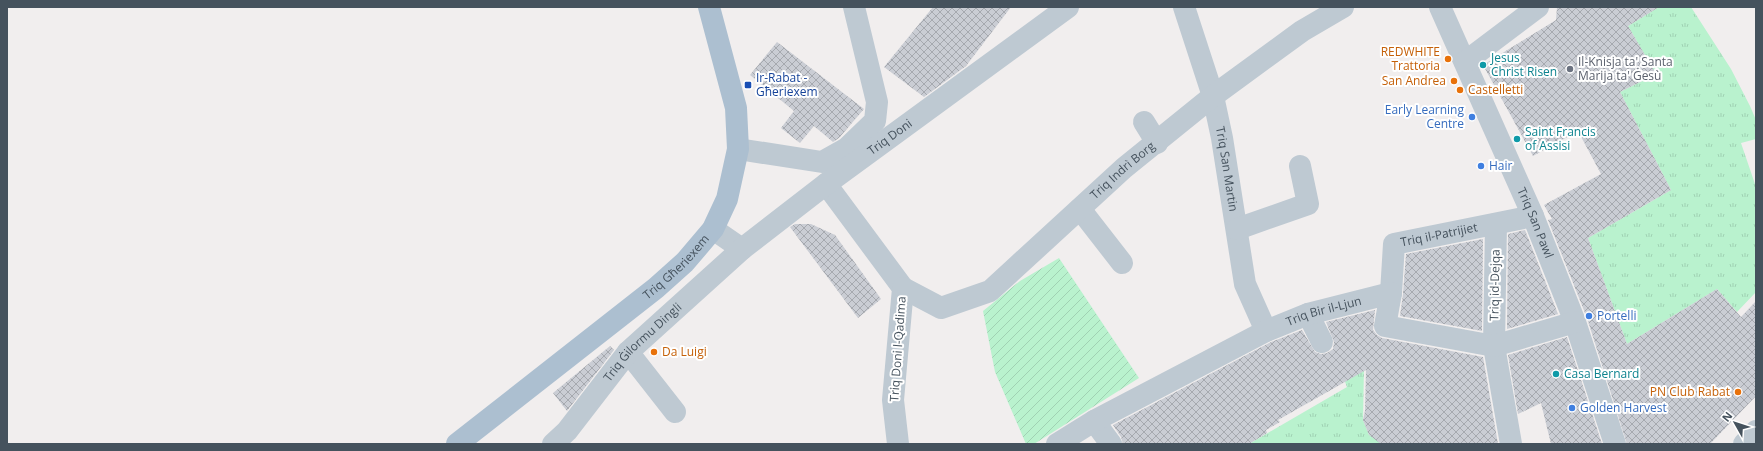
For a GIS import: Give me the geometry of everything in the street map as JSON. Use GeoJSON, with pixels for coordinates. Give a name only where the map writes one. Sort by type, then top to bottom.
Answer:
{"type":"FeatureCollection","features":[{"type":"Feature","properties":{"kind":"main road","name":"Triq Għeriexem"},"geometry":{"type":"LineString","coordinates":[[457,444],[656,288],[685,262],[713,229],[727,199],[738,148],[736,108],[709,7]]}},
{"type":"Feature","properties":{"kind":"street"},"geometry":{"type":"LineString","coordinates":[[738,148],[822,162],[847,148],[875,121],[877,102],[854,7]]}},
{"type":"Feature","properties":{"kind":"street","name":"Triq Doni"},"geometry":{"type":"LineString","coordinates":[[742,249],[826,184],[1068,7]]}},
{"type":"Feature","properties":{"kind":"street","name":"Triq San Martin"},"geometry":{"type":"LineString","coordinates":[[1184,7],[1213,96],[1238,228],[1246,284],[1266,331]]}},
{"type":"Feature","properties":{"kind":"street","name":"Triq Indrì Borg"},"geometry":{"type":"LineString","coordinates":[[903,288],[941,308],[990,291],[1124,168],[1157,143],[1213,96],[1302,31],[1343,7]]}},
{"type":"Feature","properties":{"kind":"street","name":"Triq San Pawl"},"geometry":{"type":"LineString","coordinates":[[1440,7],[1533,216],[1575,322],[1615,444]]}},
{"type":"Feature","properties":{"kind":"street"},"geometry":{"type":"LineString","coordinates":[[1465,62],[1538,7]]}},
{"type":"Feature","properties":{"kind":"street"},"geometry":{"type":"LineString","coordinates":[[1144,122],[1157,143]]}},
{"type":"Feature","properties":{"kind":"street"},"geometry":{"type":"LineString","coordinates":[[1238,228],[1308,204],[1300,166]]}},
{"type":"Feature","properties":{"kind":"street","name":"Triq Doni l-Qadima"},"geometry":{"type":"LineString","coordinates":[[826,184],[903,288],[893,400],[898,444]]}},
{"type":"Feature","properties":{"kind":"street"},"geometry":{"type":"LineString","coordinates":[[1080,209],[1122,262]]}},
{"type":"Feature","properties":{"kind":"street","name":"Triq il-Patrijiet"},"geometry":{"type":"LineString","coordinates":[[1391,293],[1394,244],[1533,216]]}},
{"type":"Feature","properties":{"kind":"street","name":"Triq id-Dejqa"},"geometry":{"type":"LineString","coordinates":[[1496,224],[1494,346],[1511,444]]}},
{"type":"Feature","properties":{"kind":"street"},"geometry":{"type":"LineString","coordinates":[[713,229],[742,249]]}},
{"type":"Feature","properties":{"kind":"street","name":"Triq Ġilormu Dingli"},"geometry":{"type":"LineString","coordinates":[[553,444],[567,431],[628,352],[742,249]]}},
{"type":"Feature","properties":{"kind":"street"},"geometry":{"type":"LineString","coordinates":[[1391,293],[1386,326],[1494,346],[1575,322]]}},
{"type":"Feature","properties":{"kind":"street","name":"Triq Bir il-Ljun"},"geometry":{"type":"LineString","coordinates":[[1057,444],[1094,421],[1266,331],[1308,314],[1391,293]]}},
{"type":"Feature","properties":{"kind":"street"},"geometry":{"type":"LineString","coordinates":[[1308,314],[1322,342]]}},
{"type":"Feature","properties":{"kind":"street"},"geometry":{"type":"LineString","coordinates":[[628,352],[675,412]]}},
{"type":"Feature","properties":{"kind":"street"},"geometry":{"type":"LineString","coordinates":[[1094,421],[1111,444]]}},
{"type":"Feature","properties":{"kind":"street"},"geometry":{"type":"LineString","coordinates":[[1744,444],[1756,431]]}},
{"type":"Feature","properties":{"kind":"green space"},"geometry":{"type":"Polygon","coordinates":[[[1659,7],[1691,7],[1731,69],[1756,120],[1756,139],[1741,143],[1756,187],[1756,292],[1737,312],[1717,289],[1627,344],[1588,238],[1671,190],[1620,92],[1656,74],[1628,26],[1659,7]]]}},
{"type":"Feature","properties":{"kind":"green space"},"geometry":{"type":"Polygon","coordinates":[[[1059,258],[1139,378],[1034,444],[1026,444],[995,372],[983,311],[1020,281],[1059,258]]]}},
{"type":"Feature","properties":{"kind":"green space"},"geometry":{"type":"Polygon","coordinates":[[[1364,367],[1363,420],[1369,435],[1391,444],[1249,444],[1347,387],[1344,379],[1364,367]]]}},
{"type":"Feature","properties":{"kind":"building"},"geometry":{"type":"Polygon","coordinates":[[[933,7],[1011,7],[966,66],[924,97],[884,67],[933,7]]]}},
{"type":"Feature","properties":{"kind":"building"},"geometry":{"type":"Polygon","coordinates":[[[1557,7],[1659,7],[1628,26],[1656,74],[1620,92],[1671,190],[1588,238],[1627,344],[1717,289],[1741,317],[1756,301],[1756,396],[1710,444],[1627,444],[1587,318],[1548,220],[1552,219],[1544,205],[1601,174],[1578,131],[1533,156],[1483,65],[1556,20],[1557,7]]]}},
{"type":"Feature","properties":{"kind":"building"},"geometry":{"type":"Polygon","coordinates":[[[777,42],[864,109],[839,138],[833,142],[814,126],[800,143],[781,128],[794,111],[750,75],[777,42]]]}},
{"type":"Feature","properties":{"kind":"building"},"geometry":{"type":"Polygon","coordinates":[[[795,224],[811,224],[835,235],[881,299],[858,318],[790,227],[795,224]]]}},
{"type":"Feature","properties":{"kind":"building"},"geometry":{"type":"Polygon","coordinates":[[[1525,230],[1558,314],[1507,329],[1508,234],[1525,230]]]}},
{"type":"Feature","properties":{"kind":"building"},"geometry":{"type":"Polygon","coordinates":[[[1483,239],[1482,331],[1400,316],[1406,254],[1483,239]]]}},
{"type":"Feature","properties":{"kind":"building"},"geometry":{"type":"Polygon","coordinates":[[[1375,310],[1373,330],[1382,338],[1483,357],[1498,444],[1381,444],[1369,435],[1363,420],[1365,411],[1366,370],[1278,420],[1280,422],[1266,430],[1267,433],[1249,444],[1123,444],[1121,437],[1113,425],[1271,342],[1302,330],[1315,352],[1321,354],[1327,353],[1333,349],[1334,342],[1326,322],[1375,310]]]}},
{"type":"Feature","properties":{"kind":"building"},"geometry":{"type":"Polygon","coordinates":[[[1567,337],[1602,444],[1551,444],[1541,403],[1518,414],[1508,355],[1567,337]]]}},
{"type":"Feature","properties":{"kind":"building"},"geometry":{"type":"Polygon","coordinates":[[[610,346],[614,350],[567,411],[553,393],[610,346]]]}},
{"type":"Feature","properties":{"kind":"place","name":"REDWHITE Trattoria"},"geometry":{"type":"Point","coordinates":[1448,59]}},
{"type":"Feature","properties":{"kind":"place","name":"Jesus Christ Risen"},"geometry":{"type":"Point","coordinates":[1483,65]}},
{"type":"Feature","properties":{"kind":"place","name":"Il-Knisja ta' Santa Marija ta' Ġesù"},"geometry":{"type":"Point","coordinates":[1570,69]}},
{"type":"Feature","properties":{"kind":"place","name":"San Andrea"},"geometry":{"type":"Point","coordinates":[1454,81]}},
{"type":"Feature","properties":{"kind":"place","name":"Ir-Rabat - Għeriexem"},"geometry":{"type":"Point","coordinates":[748,85]}},
{"type":"Feature","properties":{"kind":"place","name":"Castelletti"},"geometry":{"type":"Point","coordinates":[1460,90]}},
{"type":"Feature","properties":{"kind":"place","name":"Early Learning Centre"},"geometry":{"type":"Point","coordinates":[1472,117]}},
{"type":"Feature","properties":{"kind":"place","name":"Saint Francis of Assisi"},"geometry":{"type":"Point","coordinates":[1517,139]}},
{"type":"Feature","properties":{"kind":"place","name":"Hair"},"geometry":{"type":"Point","coordinates":[1481,166]}},
{"type":"Feature","properties":{"kind":"place","name":"Portelli"},"geometry":{"type":"Point","coordinates":[1589,316]}},
{"type":"Feature","properties":{"kind":"place","name":"Da Luigi"},"geometry":{"type":"Point","coordinates":[654,352]}},
{"type":"Feature","properties":{"kind":"place","name":"Casa Bernard"},"geometry":{"type":"Point","coordinates":[1556,374]}},
{"type":"Feature","properties":{"kind":"place","name":"PN Club Rabat"},"geometry":{"type":"Point","coordinates":[1738,392]}},
{"type":"Feature","properties":{"kind":"place","name":"Golden Harvest"},"geometry":{"type":"Point","coordinates":[1572,408]}}]}
